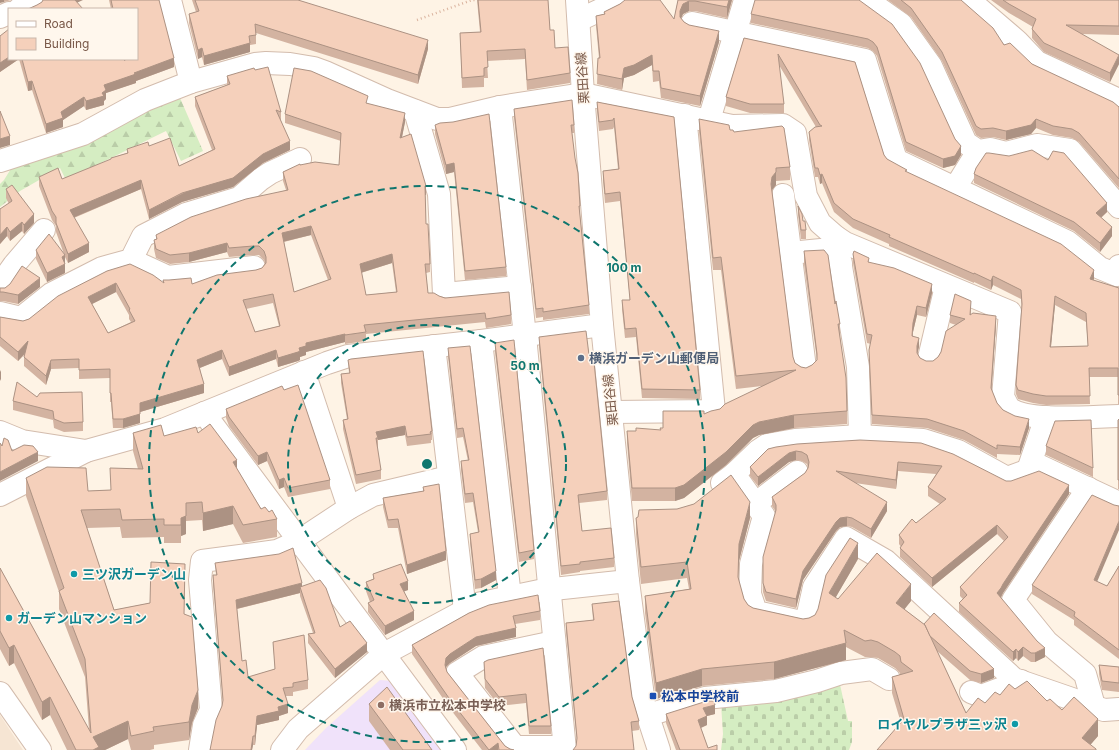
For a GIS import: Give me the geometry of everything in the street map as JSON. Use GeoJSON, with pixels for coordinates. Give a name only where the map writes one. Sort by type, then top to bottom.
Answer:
{"type":"FeatureCollection","features":[{"type":"Feature","properties":{"kind":"street"},"geometry":{"type":"LineString","coordinates":[[170,0],[172,14],[191,82]]}},
{"type":"Feature","properties":{"kind":"street"},"geometry":{"type":"LineString","coordinates":[[578,10],[615,3],[618,0]]}},
{"type":"Feature","properties":{"kind":"street"},"geometry":{"type":"LineString","coordinates":[[709,120],[745,0]]}},
{"type":"Feature","properties":{"kind":"street"},"geometry":{"type":"LineString","coordinates":[[867,0],[901,24],[931,66],[966,143],[978,151],[990,149],[1006,153],[1037,145],[1070,150],[1119,207]]}},
{"type":"Feature","properties":{"kind":"street"},"geometry":{"type":"LineString","coordinates":[[969,0],[1017,41],[1037,62],[1119,100]]}},
{"type":"Feature","properties":{"kind":"street","name":"栗田谷線"},"geometry":{"type":"LineString","coordinates":[[578,10],[583,94],[602,325],[611,412],[631,514],[628,581],[644,704],[659,750]]}},
{"type":"Feature","properties":{"kind":"street"},"geometry":{"type":"LineString","coordinates":[[692,23],[865,60],[896,160],[1068,242],[1100,268],[1117,275],[1119,266]]}},
{"type":"Feature","properties":{"kind":"street"},"geometry":{"type":"LineString","coordinates":[[0,161],[83,134],[145,100],[191,82],[255,64],[272,63],[302,65],[325,72],[414,111],[443,120],[500,107],[583,94],[738,126],[783,125],[796,133],[806,196],[820,223],[836,237],[845,243],[1010,312],[1003,397],[1008,407],[1025,415],[1046,417],[1119,416]]}},
{"type":"Feature","properties":{"kind":"street"},"geometry":{"type":"LineString","coordinates":[[500,107],[525,336],[565,749],[516,746],[457,673],[483,657],[554,642]]}},
{"type":"Feature","properties":{"kind":"street"},"geometry":{"type":"LineString","coordinates":[[414,111],[439,194],[444,294],[520,287]]}},
{"type":"Feature","properties":{"kind":"street"},"geometry":{"type":"LineString","coordinates":[[611,412],[714,411],[685,115]]}},
{"type":"Feature","properties":{"kind":"street"},"geometry":{"type":"LineString","coordinates":[[955,188],[978,151]]}},
{"type":"Feature","properties":{"kind":"street"},"geometry":{"type":"LineString","coordinates":[[131,260],[144,236],[186,214],[239,198],[270,173],[300,160]]}},
{"type":"Feature","properties":{"kind":"street"},"geometry":{"type":"LineString","coordinates":[[783,195],[805,368]]}},
{"type":"Feature","properties":{"kind":"street"},"geometry":{"type":"LineString","coordinates":[[0,285],[14,265],[44,230]]}},
{"type":"Feature","properties":{"kind":"street"},"geometry":{"type":"LineString","coordinates":[[836,237],[858,367],[860,436]]}},
{"type":"Feature","properties":{"kind":"street"},"geometry":{"type":"LineString","coordinates":[[790,253],[821,250],[830,251],[841,263]]}},
{"type":"Feature","properties":{"kind":"street"},"geometry":{"type":"LineString","coordinates":[[0,313],[21,318],[51,294],[102,268],[131,260],[168,277],[254,267]]}},
{"type":"Feature","properties":{"kind":"street"},"geometry":{"type":"LineString","coordinates":[[929,358],[946,286]]}},
{"type":"Feature","properties":{"kind":"street"},"geometry":{"type":"LineString","coordinates":[[0,495],[86,451],[165,429],[304,372],[348,356],[525,336],[602,325]]}},
{"type":"Feature","properties":{"kind":"street"},"geometry":{"type":"LineString","coordinates":[[481,341],[510,597]]}},
{"type":"Feature","properties":{"kind":"street"},"geometry":{"type":"LineString","coordinates":[[434,346],[465,611]]}},
{"type":"Feature","properties":{"kind":"street"},"geometry":{"type":"LineString","coordinates":[[304,372],[349,508]]}},
{"type":"Feature","properties":{"kind":"street"},"geometry":{"type":"LineString","coordinates":[[204,413],[455,750]]}},
{"type":"Feature","properties":{"kind":"street"},"geometry":{"type":"LineString","coordinates":[[1028,470],[1046,417]]}},
{"type":"Feature","properties":{"kind":"street"},"geometry":{"type":"LineString","coordinates":[[0,432],[22,440],[86,451]]}},
{"type":"Feature","properties":{"kind":"street"},"geometry":{"type":"LineString","coordinates":[[709,494],[734,474],[758,451],[772,444],[795,440],[860,436],[923,440],[958,451],[1007,478],[1040,466],[1119,503]]}},
{"type":"Feature","properties":{"kind":"street"},"geometry":{"type":"LineString","coordinates":[[755,504],[797,472]]}},
{"type":"Feature","properties":{"kind":"street"},"geometry":{"type":"LineString","coordinates":[[734,474],[764,516],[751,564],[750,594],[756,612],[806,623],[814,587],[846,538],[886,561],[1014,679],[1104,710],[1119,709]]}},
{"type":"Feature","properties":{"kind":"street"},"geometry":{"type":"LineString","coordinates":[[200,750],[204,725],[211,710],[200,580],[202,561],[277,551],[299,541],[349,508],[373,495],[449,477]]}},
{"type":"Feature","properties":{"kind":"street"},"geometry":{"type":"LineString","coordinates":[[1088,488],[1013,600],[1047,642],[1085,674],[1094,706]]}},
{"type":"Feature","properties":{"kind":"street"},"geometry":{"type":"LineString","coordinates":[[282,750],[298,729],[384,654],[477,604],[549,590],[628,581]]}},
{"type":"Feature","properties":{"kind":"street"},"geometry":{"type":"LineString","coordinates":[[648,715],[705,698],[776,691],[817,681],[841,673],[872,670],[889,679]]}},
{"type":"Feature","properties":{"kind":"street"},"geometry":{"type":"LineString","coordinates":[[971,692],[981,696],[1021,681]]}},
{"type":"Feature","properties":{"kind":"street"},"geometry":{"type":"LineString","coordinates":[[0,693],[40,750]]}},
{"type":"Feature","properties":{"kind":"path"},"geometry":{"type":"LineString","coordinates":[[417,20],[472,0],[477,0]]}},
{"type":"Feature","properties":{"kind":"shaded area","name":"横浜市立松本中学校"},"geometry":{"type":"Polygon","coordinates":[[[380,680],[393,681],[442,750],[305,750],[326,728],[380,680]]]}},
{"type":"Feature","properties":{"kind":"shaded area"},"geometry":{"type":"Polygon","coordinates":[[[0,715],[23,750],[0,750],[0,715]]]}},
{"type":"Feature","properties":{"kind":"green space"},"geometry":{"type":"Polygon","coordinates":[[[177,91],[203,151],[181,161],[166,131],[66,180],[60,168],[20,191],[0,207],[0,184],[17,159],[177,91]]]}},
{"type":"Feature","properties":{"kind":"green space"},"geometry":{"type":"Polygon","coordinates":[[[839,680],[848,721],[852,721],[852,742],[849,750],[721,750],[723,734],[721,704],[736,702],[740,706],[777,699],[839,680]]]}},
{"type":"Feature","properties":{"kind":"building"},"geometry":{"type":"Polygon","coordinates":[[[43,0],[75,0],[82,8],[30,8],[43,0]]]}},
{"type":"Feature","properties":{"kind":"building"},"geometry":{"type":"Polygon","coordinates":[[[111,0],[159,0],[174,58],[134,73],[136,74],[104,85],[106,90],[102,93],[104,96],[86,101],[84,97],[61,112],[63,118],[46,124],[32,81],[28,82],[22,60],[138,60],[138,8],[113,8],[111,0]]]}},
{"type":"Feature","properties":{"kind":"building"},"geometry":{"type":"Polygon","coordinates":[[[195,0],[298,0],[428,40],[418,75],[255,24],[256,35],[249,36],[250,43],[204,56],[202,48],[198,50],[189,14],[199,11],[195,0]]]}},
{"type":"Feature","properties":{"kind":"building"},"geometry":{"type":"Polygon","coordinates":[[[478,0],[548,0],[550,30],[554,30],[555,48],[568,47],[570,73],[527,80],[525,49],[487,51],[488,67],[484,68],[484,76],[462,78],[460,33],[481,32],[478,0]]]}},
{"type":"Feature","properties":{"kind":"building"},"geometry":{"type":"Polygon","coordinates":[[[625,0],[660,0],[674,19],[678,0],[729,0],[727,7],[689,1],[683,4],[680,11],[680,17],[689,25],[719,31],[700,96],[661,88],[659,71],[653,71],[652,55],[634,65],[624,68],[622,79],[597,74],[598,58],[600,58],[596,16],[605,14],[604,12],[625,0]]]}},
{"type":"Feature","properties":{"kind":"building"},"geometry":{"type":"Polygon","coordinates":[[[755,0],[859,0],[892,24],[920,63],[955,139],[961,146],[955,156],[943,159],[906,142],[877,47],[873,42],[868,39],[751,14],[755,0]]]}},
{"type":"Feature","properties":{"kind":"building"},"geometry":{"type":"Polygon","coordinates":[[[901,0],[961,0],[993,28],[1004,45],[1010,43],[1032,64],[1113,102],[1119,107],[1119,179],[1079,133],[1072,129],[1053,126],[1036,119],[1031,125],[1006,131],[993,128],[981,129],[976,126],[942,52],[911,8],[901,0]]]}},
{"type":"Feature","properties":{"kind":"building"},"geometry":{"type":"Polygon","coordinates":[[[1003,0],[1119,0],[1119,26],[1066,25],[1119,55],[1110,73],[1044,43],[1032,29],[1036,19],[1003,0]]]}},
{"type":"Feature","properties":{"kind":"building"},"geometry":{"type":"Polygon","coordinates":[[[8,30],[8,58],[0,63],[0,36],[8,30]]]}},
{"type":"Feature","properties":{"kind":"building"},"geometry":{"type":"Polygon","coordinates":[[[744,38],[855,62],[884,155],[887,159],[907,170],[905,171],[1061,244],[1094,270],[1090,279],[1119,288],[1119,395],[1118,368],[1089,368],[1090,396],[1046,396],[1018,390],[1016,385],[1022,304],[1021,290],[993,276],[991,281],[889,237],[890,235],[853,219],[834,203],[822,174],[820,175],[818,168],[815,168],[809,132],[815,127],[822,126],[778,54],[784,104],[750,104],[726,97],[744,38]],[[1055,296],[1050,347],[1088,346],[1086,313],[1055,296]]]}},
{"type":"Feature","properties":{"kind":"building"},"geometry":{"type":"Polygon","coordinates":[[[268,67],[281,112],[276,110],[290,141],[263,154],[233,178],[182,193],[149,210],[141,180],[70,210],[89,243],[68,254],[56,223],[56,217],[52,211],[39,177],[58,168],[62,179],[111,158],[128,153],[127,149],[148,142],[149,146],[170,138],[179,166],[215,149],[195,97],[230,84],[227,76],[254,68],[255,70],[268,67]]]}},
{"type":"Feature","properties":{"kind":"building"},"geometry":{"type":"Polygon","coordinates":[[[294,68],[311,71],[368,96],[366,103],[405,113],[400,138],[411,134],[426,186],[426,224],[428,224],[430,264],[425,264],[428,293],[434,293],[445,298],[509,292],[511,315],[486,319],[485,313],[364,325],[366,332],[345,334],[306,343],[306,346],[299,348],[300,351],[278,358],[276,350],[229,367],[222,350],[197,360],[204,384],[140,403],[140,414],[123,419],[113,419],[110,393],[110,369],[79,370],[79,359],[51,360],[46,376],[24,357],[28,341],[18,352],[0,337],[0,317],[23,321],[29,319],[58,296],[107,271],[130,264],[153,275],[164,283],[163,280],[191,278],[192,284],[217,275],[262,268],[266,263],[266,257],[264,251],[259,246],[229,248],[227,243],[189,253],[170,255],[156,249],[154,240],[157,239],[156,235],[191,217],[246,199],[288,190],[283,172],[300,164],[315,162],[339,165],[341,133],[285,114],[294,68]],[[311,226],[282,233],[294,292],[331,279],[311,226]],[[392,254],[360,264],[366,295],[397,292],[392,254]],[[116,283],[88,297],[108,333],[135,321],[116,283]],[[273,294],[243,300],[255,332],[280,326],[273,294]]]}},
{"type":"Feature","properties":{"kind":"building"},"geometry":{"type":"Polygon","coordinates":[[[572,100],[574,125],[571,125],[578,173],[579,206],[589,305],[543,312],[543,308],[536,309],[514,109],[572,100]]]}},
{"type":"Feature","properties":{"kind":"building"},"geometry":{"type":"Polygon","coordinates":[[[597,102],[674,117],[700,390],[642,389],[636,328],[625,329],[622,300],[630,300],[620,192],[605,194],[603,171],[619,169],[614,118],[613,120],[599,122],[597,102]]]}},
{"type":"Feature","properties":{"kind":"building"},"geometry":{"type":"Polygon","coordinates":[[[0,111],[10,136],[0,139],[0,111]]]}},
{"type":"Feature","properties":{"kind":"building"},"geometry":{"type":"Polygon","coordinates":[[[489,114],[506,267],[465,271],[454,163],[446,165],[435,125],[489,114]]]}},
{"type":"Feature","properties":{"kind":"building"},"geometry":{"type":"Polygon","coordinates":[[[699,119],[729,125],[730,130],[733,130],[734,132],[782,126],[784,128],[790,167],[776,168],[771,184],[793,357],[795,363],[806,368],[817,360],[804,251],[824,250],[828,255],[835,304],[836,301],[840,324],[838,324],[846,378],[847,411],[794,415],[759,422],[753,425],[726,452],[684,485],[675,488],[632,488],[627,431],[636,431],[636,428],[661,430],[660,428],[663,428],[663,411],[704,411],[704,414],[720,409],[725,404],[796,370],[736,376],[721,257],[713,258],[699,119]]]}},
{"type":"Feature","properties":{"kind":"building"},"geometry":{"type":"Polygon","coordinates":[[[1032,150],[1048,160],[1053,151],[1064,153],[1107,203],[1096,213],[1112,227],[1100,243],[1074,222],[974,174],[976,168],[986,153],[1009,156],[1032,150]]]}},
{"type":"Feature","properties":{"kind":"building"},"geometry":{"type":"Polygon","coordinates":[[[12,185],[34,214],[24,225],[22,222],[10,232],[7,227],[0,235],[0,209],[12,201],[6,189],[12,185]]]}},
{"type":"Feature","properties":{"kind":"building"},"geometry":{"type":"Polygon","coordinates":[[[798,206],[802,214],[803,221],[805,221],[806,230],[801,230],[798,206]]]}},
{"type":"Feature","properties":{"kind":"building"},"geometry":{"type":"Polygon","coordinates":[[[49,234],[65,255],[62,257],[65,264],[47,273],[36,250],[49,234]]]}},
{"type":"Feature","properties":{"kind":"building"},"geometry":{"type":"Polygon","coordinates":[[[854,251],[869,258],[868,262],[894,268],[932,284],[926,308],[917,306],[913,323],[912,336],[919,338],[917,353],[920,358],[926,361],[933,361],[938,357],[941,352],[946,331],[965,319],[950,315],[955,294],[971,301],[970,315],[973,313],[996,316],[991,388],[997,403],[1003,410],[1015,416],[1029,419],[1020,447],[997,445],[997,449],[964,431],[927,419],[872,415],[869,350],[872,335],[867,334],[853,254],[854,251]]]}},
{"type":"Feature","properties":{"kind":"building"},"geometry":{"type":"Polygon","coordinates":[[[22,266],[40,278],[18,295],[0,292],[0,288],[5,288],[10,284],[22,266]]]}},
{"type":"Feature","properties":{"kind":"building"},"geometry":{"type":"Polygon","coordinates":[[[586,331],[590,363],[594,362],[607,491],[578,495],[582,531],[611,528],[614,558],[561,566],[539,337],[586,331]]]}},
{"type":"Feature","properties":{"kind":"building"},"geometry":{"type":"Polygon","coordinates":[[[514,340],[534,550],[519,553],[495,343],[514,340]]]}},
{"type":"Feature","properties":{"kind":"building"},"geometry":{"type":"Polygon","coordinates":[[[470,346],[496,571],[481,579],[475,580],[470,534],[479,532],[473,493],[465,494],[461,461],[469,460],[463,428],[457,429],[448,348],[470,346]]]}},
{"type":"Feature","properties":{"kind":"building"},"geometry":{"type":"Polygon","coordinates":[[[423,351],[432,431],[430,432],[431,434],[407,437],[405,426],[376,432],[378,438],[376,438],[381,470],[356,475],[343,420],[348,419],[341,374],[350,373],[348,360],[423,351]]]}},
{"type":"Feature","properties":{"kind":"building"},"geometry":{"type":"Polygon","coordinates":[[[17,382],[37,397],[40,393],[82,392],[83,422],[64,423],[54,419],[53,411],[13,401],[17,382]]]}},
{"type":"Feature","properties":{"kind":"building"},"geometry":{"type":"Polygon","coordinates":[[[298,385],[330,480],[288,488],[284,478],[279,480],[267,452],[258,456],[229,417],[226,409],[282,386],[284,390],[298,385]]]}},
{"type":"Feature","properties":{"kind":"building"},"geometry":{"type":"Polygon","coordinates":[[[1119,419],[1119,480],[1118,480],[1118,420],[1119,419]]]}},
{"type":"Feature","properties":{"kind":"building"},"geometry":{"type":"Polygon","coordinates":[[[1091,420],[1093,468],[1046,446],[1055,421],[1091,420]]]}},
{"type":"Feature","properties":{"kind":"building"},"geometry":{"type":"Polygon","coordinates":[[[210,424],[237,460],[233,462],[261,509],[265,507],[269,512],[272,510],[277,519],[243,525],[233,506],[203,513],[202,502],[186,503],[186,516],[181,518],[181,525],[164,525],[164,519],[122,520],[120,509],[81,510],[114,610],[150,603],[151,562],[185,564],[184,614],[192,617],[198,690],[192,705],[189,722],[153,727],[154,731],[131,736],[128,721],[93,737],[99,747],[93,750],[76,750],[50,697],[42,702],[14,645],[9,648],[0,631],[0,568],[91,733],[85,659],[59,591],[64,588],[26,478],[47,467],[86,468],[88,491],[111,490],[110,468],[143,469],[133,433],[161,425],[164,436],[196,427],[198,433],[210,424]]]}},
{"type":"Feature","properties":{"kind":"building"},"geometry":{"type":"Polygon","coordinates":[[[4,438],[8,440],[12,451],[24,445],[33,446],[38,452],[0,472],[0,443],[2,446],[4,438]]]}},
{"type":"Feature","properties":{"kind":"building"},"geometry":{"type":"Polygon","coordinates":[[[860,440],[921,443],[953,454],[1006,481],[1011,481],[1039,471],[1069,485],[997,593],[1037,641],[1045,648],[1035,653],[1031,653],[1023,647],[1018,652],[1016,649],[1013,652],[959,603],[967,595],[960,587],[1008,537],[997,525],[932,578],[900,548],[904,542],[899,535],[912,519],[916,523],[946,499],[928,487],[942,466],[898,462],[896,480],[836,471],[887,502],[871,529],[852,518],[847,517],[840,518],[836,522],[803,571],[796,599],[766,592],[763,583],[763,557],[776,510],[776,505],[772,497],[805,473],[809,462],[807,455],[796,451],[789,453],[758,477],[750,467],[768,449],[776,447],[797,444],[860,440]]]}},
{"type":"Feature","properties":{"kind":"building"},"geometry":{"type":"Polygon","coordinates":[[[731,475],[750,502],[739,544],[738,577],[744,599],[748,605],[753,608],[803,619],[815,615],[818,609],[826,575],[850,538],[858,543],[829,593],[838,599],[877,553],[911,584],[896,603],[925,625],[966,713],[978,698],[985,703],[995,692],[1000,695],[1009,684],[1015,689],[1027,681],[1047,701],[1050,699],[1062,710],[1074,697],[1098,719],[1082,738],[1096,750],[877,750],[904,719],[892,677],[913,671],[901,662],[900,656],[895,652],[878,642],[871,640],[865,641],[844,630],[846,643],[774,662],[702,669],[656,683],[645,596],[691,589],[687,562],[641,567],[636,518],[638,517],[639,510],[677,509],[694,504],[731,475]]]}},
{"type":"Feature","properties":{"kind":"building"},"geometry":{"type":"Polygon","coordinates":[[[439,484],[446,551],[407,565],[398,519],[388,520],[383,498],[424,491],[423,487],[439,484]]]}},
{"type":"Feature","properties":{"kind":"building"},"geometry":{"type":"Polygon","coordinates":[[[1092,495],[1119,506],[1119,521],[1094,580],[1107,586],[1119,566],[1119,650],[1074,616],[1075,612],[1032,585],[1092,495]]]}},
{"type":"Feature","properties":{"kind":"building"},"geometry":{"type":"Polygon","coordinates":[[[293,548],[302,583],[236,600],[242,661],[246,660],[248,677],[275,669],[273,642],[304,635],[308,680],[293,683],[293,687],[283,688],[288,704],[278,707],[279,711],[257,716],[255,736],[253,736],[251,750],[210,750],[216,720],[223,700],[213,575],[217,575],[215,563],[279,554],[293,548]]]}},
{"type":"Feature","properties":{"kind":"building"},"geometry":{"type":"Polygon","coordinates":[[[401,564],[408,581],[400,584],[414,611],[385,626],[368,603],[374,600],[366,582],[374,579],[373,574],[401,564]]]}},
{"type":"Feature","properties":{"kind":"building"},"geometry":{"type":"Polygon","coordinates":[[[320,580],[326,588],[340,627],[350,621],[367,643],[335,669],[308,634],[315,633],[300,587],[320,580]]]}},
{"type":"Feature","properties":{"kind":"building"},"geometry":{"type":"Polygon","coordinates":[[[538,595],[540,611],[513,616],[516,628],[476,637],[446,658],[445,665],[447,672],[505,746],[514,750],[499,750],[498,743],[489,750],[451,701],[412,645],[469,613],[489,605],[538,595]]]}},
{"type":"Feature","properties":{"kind":"building"},"geometry":{"type":"Polygon","coordinates":[[[619,601],[632,697],[639,721],[631,722],[634,750],[573,750],[576,746],[577,738],[566,623],[594,620],[592,604],[619,601]]]}},
{"type":"Feature","properties":{"kind":"building"},"geometry":{"type":"Polygon","coordinates":[[[934,613],[994,669],[981,674],[970,671],[930,636],[924,624],[934,613]]]}},
{"type":"Feature","properties":{"kind":"building"},"geometry":{"type":"Polygon","coordinates":[[[543,648],[551,726],[529,726],[526,694],[499,697],[485,679],[484,662],[543,648]]]}},
{"type":"Feature","properties":{"kind":"building"},"geometry":{"type":"Polygon","coordinates":[[[1099,665],[1119,667],[1119,683],[1102,681],[1099,665]]]}},
{"type":"Feature","properties":{"kind":"building"},"geometry":{"type":"Polygon","coordinates":[[[387,687],[432,750],[403,750],[369,704],[387,687]]]}},
{"type":"Feature","properties":{"kind":"building"},"geometry":{"type":"Polygon","coordinates":[[[707,701],[714,701],[715,705],[703,708],[707,716],[698,720],[708,748],[717,745],[717,750],[680,750],[666,714],[707,701]]]}},
{"type":"Feature","properties":{"kind":"place","name":"横浜ガーデン山郵便局"},"geometry":{"type":"Point","coordinates":[581,358]}},
{"type":"Feature","properties":{"kind":"place","name":"三ツ沢ガーデン山"},"geometry":{"type":"Point","coordinates":[74,574]}},
{"type":"Feature","properties":{"kind":"place","name":"ガーデン山マンション"},"geometry":{"type":"Point","coordinates":[9,618]}},
{"type":"Feature","properties":{"kind":"place","name":"松本中学校前"},"geometry":{"type":"Point","coordinates":[653,696]}},
{"type":"Feature","properties":{"kind":"place","name":"横浜市立松本中学校"},"geometry":{"type":"Point","coordinates":[381,705]}},
{"type":"Feature","properties":{"kind":"place","name":"ロイヤルプラザ三ッ沢"},"geometry":{"type":"Point","coordinates":[1015,724]}}]}
